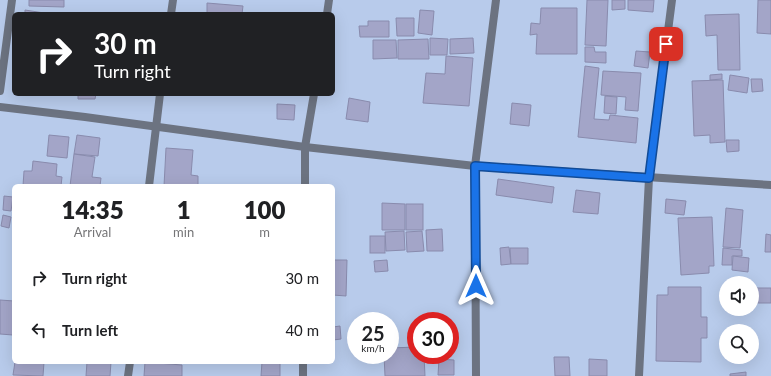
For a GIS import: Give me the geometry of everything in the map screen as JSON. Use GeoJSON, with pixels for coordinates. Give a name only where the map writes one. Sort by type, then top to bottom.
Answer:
{"type":"FeatureCollection","features":[{"type":"Feature","properties":{"kind":"street"},"geometry":{"type":"LineString","coordinates":[[0,91],[12,0]]}},
{"type":"Feature","properties":{"kind":"street"},"geometry":{"type":"LineString","coordinates":[[171,12],[173,0]]}},
{"type":"Feature","properties":{"kind":"street"},"geometry":{"type":"LineString","coordinates":[[326,12],[329,0]]}},
{"type":"Feature","properties":{"kind":"street"},"geometry":{"type":"LineString","coordinates":[[476,376],[475,166],[496,0]]}},
{"type":"Feature","properties":{"kind":"street"},"geometry":{"type":"LineString","coordinates":[[639,376],[649,178],[672,0]]}},
{"type":"Feature","properties":{"kind":"street"},"geometry":{"type":"LineString","coordinates":[[149,184],[160,96]]}},
{"type":"Feature","properties":{"kind":"street"},"geometry":{"type":"LineString","coordinates":[[305,184],[305,147],[314,96]]}},
{"type":"Feature","properties":{"kind":"street"},"geometry":{"type":"LineString","coordinates":[[0,107],[305,147],[475,166],[771,185]]}},
{"type":"Feature","properties":{"kind":"street"},"geometry":{"type":"LineString","coordinates":[[128,376],[130,364]]}},
{"type":"Feature","properties":{"kind":"street"},"geometry":{"type":"LineString","coordinates":[[303,364],[303,376]]}},
{"type":"Feature","properties":{"kind":"building"},"geometry":{"type":"Polygon","coordinates":[[[29,0],[64,0],[64,7],[29,6],[29,0]]]}},
{"type":"Feature","properties":{"kind":"building"},"geometry":{"type":"Polygon","coordinates":[[[587,0],[608,0],[606,46],[585,45],[587,0]]]}},
{"type":"Feature","properties":{"kind":"building"},"geometry":{"type":"Polygon","coordinates":[[[612,0],[625,0],[625,9],[612,10],[612,0]]]}},
{"type":"Feature","properties":{"kind":"building"},"geometry":{"type":"Polygon","coordinates":[[[628,0],[654,0],[653,12],[628,10],[628,0]]]}},
{"type":"Feature","properties":{"kind":"building"},"geometry":{"type":"Polygon","coordinates":[[[758,0],[771,0],[771,34],[757,33],[758,0]]]}},
{"type":"Feature","properties":{"kind":"building"},"geometry":{"type":"Polygon","coordinates":[[[207,3],[243,6],[242,12],[207,12],[207,3]]]}},
{"type":"Feature","properties":{"kind":"building"},"geometry":{"type":"Polygon","coordinates":[[[541,8],[577,8],[577,54],[536,54],[537,34],[530,35],[531,23],[540,24],[541,8]]]}},
{"type":"Feature","properties":{"kind":"building"},"geometry":{"type":"Polygon","coordinates":[[[25,10],[38,12],[25,12],[25,10]]]}},
{"type":"Feature","properties":{"kind":"building"},"geometry":{"type":"Polygon","coordinates":[[[420,10],[434,11],[432,35],[418,33],[420,10]]]}},
{"type":"Feature","properties":{"kind":"building"},"geometry":{"type":"Polygon","coordinates":[[[739,14],[740,70],[718,70],[717,35],[706,36],[705,15],[739,14]]]}},
{"type":"Feature","properties":{"kind":"building"},"geometry":{"type":"Polygon","coordinates":[[[396,18],[414,18],[414,36],[397,36],[396,18]]]}},
{"type":"Feature","properties":{"kind":"building"},"geometry":{"type":"Polygon","coordinates":[[[368,21],[389,21],[389,37],[360,37],[359,26],[368,26],[368,21]]]}},
{"type":"Feature","properties":{"kind":"building"},"geometry":{"type":"Polygon","coordinates":[[[430,38],[448,39],[447,55],[430,55],[430,38]]]}},
{"type":"Feature","properties":{"kind":"building"},"geometry":{"type":"Polygon","coordinates":[[[473,38],[474,53],[450,54],[450,39],[473,38]]]}},
{"type":"Feature","properties":{"kind":"building"},"geometry":{"type":"Polygon","coordinates":[[[428,39],[429,59],[398,59],[398,40],[428,39]]]}},
{"type":"Feature","properties":{"kind":"building"},"geometry":{"type":"Polygon","coordinates":[[[373,40],[396,40],[397,58],[373,59],[373,40]]]}},
{"type":"Feature","properties":{"kind":"building"},"geometry":{"type":"Polygon","coordinates":[[[585,47],[594,47],[595,52],[606,52],[606,63],[585,62],[585,47]]]}},
{"type":"Feature","properties":{"kind":"building"},"geometry":{"type":"Polygon","coordinates":[[[636,51],[650,52],[648,68],[634,66],[636,51]]]}},
{"type":"Feature","properties":{"kind":"building"},"geometry":{"type":"Polygon","coordinates":[[[446,56],[473,58],[469,106],[423,103],[426,73],[445,74],[446,56]]]}},
{"type":"Feature","properties":{"kind":"building"},"geometry":{"type":"Polygon","coordinates":[[[585,66],[599,68],[594,119],[609,120],[610,115],[638,118],[636,143],[578,137],[585,66]]]}},
{"type":"Feature","properties":{"kind":"building"},"geometry":{"type":"Polygon","coordinates":[[[603,71],[641,73],[638,111],[625,110],[626,97],[601,95],[603,71]]]}},
{"type":"Feature","properties":{"kind":"building"},"geometry":{"type":"Polygon","coordinates":[[[722,74],[722,79],[710,80],[710,75],[722,74]]]}},
{"type":"Feature","properties":{"kind":"building"},"geometry":{"type":"Polygon","coordinates":[[[730,75],[749,78],[747,93],[728,90],[730,75]]]}},
{"type":"Feature","properties":{"kind":"building"},"geometry":{"type":"Polygon","coordinates":[[[751,79],[762,79],[763,91],[752,92],[751,79]]]}},
{"type":"Feature","properties":{"kind":"building"},"geometry":{"type":"Polygon","coordinates":[[[723,80],[725,142],[710,143],[710,135],[694,136],[692,81],[723,80]]]}},
{"type":"Feature","properties":{"kind":"building"},"geometry":{"type":"Polygon","coordinates":[[[78,96],[96,96],[95,99],[78,99],[78,96]]]}},
{"type":"Feature","properties":{"kind":"building"},"geometry":{"type":"Polygon","coordinates":[[[605,96],[617,97],[616,114],[604,113],[605,96]]]}},
{"type":"Feature","properties":{"kind":"building"},"geometry":{"type":"Polygon","coordinates":[[[349,98],[370,102],[368,122],[346,119],[349,98]]]}},
{"type":"Feature","properties":{"kind":"building"},"geometry":{"type":"Polygon","coordinates":[[[512,103],[531,105],[529,126],[510,124],[512,103]]]}},
{"type":"Feature","properties":{"kind":"building"},"geometry":{"type":"Polygon","coordinates":[[[277,104],[295,105],[294,120],[277,119],[277,104]]]}},
{"type":"Feature","properties":{"kind":"building"},"geometry":{"type":"Polygon","coordinates":[[[49,135],[69,137],[67,158],[47,156],[49,135]]]}},
{"type":"Feature","properties":{"kind":"building"},"geometry":{"type":"Polygon","coordinates":[[[77,135],[100,138],[98,156],[74,154],[77,135]]]}},
{"type":"Feature","properties":{"kind":"building"},"geometry":{"type":"Polygon","coordinates":[[[726,140],[739,140],[739,151],[727,152],[726,140]]]}},
{"type":"Feature","properties":{"kind":"building"},"geometry":{"type":"Polygon","coordinates":[[[166,148],[193,150],[191,175],[198,176],[198,184],[164,184],[166,148]]]}},
{"type":"Feature","properties":{"kind":"building"},"geometry":{"type":"Polygon","coordinates":[[[74,154],[95,157],[92,177],[101,178],[100,184],[70,184],[74,154]]]}},
{"type":"Feature","properties":{"kind":"building"},"geometry":{"type":"Polygon","coordinates":[[[33,161],[57,164],[56,176],[62,177],[61,184],[23,184],[24,171],[32,171],[33,161]]]}},
{"type":"Feature","properties":{"kind":"building"},"geometry":{"type":"Polygon","coordinates":[[[498,179],[554,187],[552,203],[496,195],[498,179]]]}},
{"type":"Feature","properties":{"kind":"building"},"geometry":{"type":"Polygon","coordinates":[[[576,190],[600,193],[598,214],[573,212],[576,190]]]}},
{"type":"Feature","properties":{"kind":"building"},"geometry":{"type":"Polygon","coordinates":[[[4,196],[12,197],[11,211],[3,210],[4,196]]]}},
{"type":"Feature","properties":{"kind":"building"},"geometry":{"type":"Polygon","coordinates":[[[666,199],[686,201],[684,215],[665,213],[666,199]]]}},
{"type":"Feature","properties":{"kind":"building"},"geometry":{"type":"Polygon","coordinates":[[[382,203],[405,204],[405,230],[382,230],[382,203]]]}},
{"type":"Feature","properties":{"kind":"building"},"geometry":{"type":"Polygon","coordinates":[[[406,204],[423,204],[423,230],[406,230],[406,204]]]}},
{"type":"Feature","properties":{"kind":"building"},"geometry":{"type":"Polygon","coordinates":[[[726,208],[743,210],[740,248],[723,247],[726,208]]]}},
{"type":"Feature","properties":{"kind":"building"},"geometry":{"type":"Polygon","coordinates":[[[3,215],[11,217],[9,228],[1,226],[3,215]]]}},
{"type":"Feature","properties":{"kind":"building"},"geometry":{"type":"Polygon","coordinates":[[[712,217],[714,266],[709,266],[709,273],[681,275],[678,218],[712,217]]]}},
{"type":"Feature","properties":{"kind":"building"},"geometry":{"type":"Polygon","coordinates":[[[442,229],[443,251],[427,251],[426,230],[442,229]]]}},
{"type":"Feature","properties":{"kind":"building"},"geometry":{"type":"Polygon","coordinates":[[[404,231],[405,250],[386,251],[385,232],[404,231]]]}},
{"type":"Feature","properties":{"kind":"building"},"geometry":{"type":"Polygon","coordinates":[[[422,231],[424,251],[407,252],[406,232],[422,231]]]}},
{"type":"Feature","properties":{"kind":"building"},"geometry":{"type":"Polygon","coordinates":[[[766,234],[771,235],[771,252],[765,252],[766,234]]]}},
{"type":"Feature","properties":{"kind":"building"},"geometry":{"type":"Polygon","coordinates":[[[370,236],[385,236],[385,253],[370,253],[370,236]]]}},
{"type":"Feature","properties":{"kind":"building"},"geometry":{"type":"Polygon","coordinates":[[[509,247],[511,264],[501,265],[500,248],[509,247]]]}},
{"type":"Feature","properties":{"kind":"building"},"geometry":{"type":"Polygon","coordinates":[[[510,248],[528,248],[528,264],[511,264],[510,248]]]}},
{"type":"Feature","properties":{"kind":"building"},"geometry":{"type":"Polygon","coordinates":[[[723,248],[742,250],[742,256],[732,256],[732,265],[722,265],[723,248]]]}},
{"type":"Feature","properties":{"kind":"building"},"geometry":{"type":"Polygon","coordinates":[[[733,256],[749,258],[748,272],[732,270],[733,256]]]}},
{"type":"Feature","properties":{"kind":"building"},"geometry":{"type":"Polygon","coordinates":[[[335,260],[347,260],[346,296],[335,295],[335,260]]]}},
{"type":"Feature","properties":{"kind":"building"},"geometry":{"type":"Polygon","coordinates":[[[387,260],[388,271],[375,272],[374,261],[387,260]]]}},
{"type":"Feature","properties":{"kind":"building"},"geometry":{"type":"Polygon","coordinates":[[[668,287],[701,287],[701,317],[707,317],[707,338],[701,338],[701,362],[656,361],[657,295],[668,295],[668,287]]]}},
{"type":"Feature","properties":{"kind":"building"},"geometry":{"type":"Polygon","coordinates":[[[759,288],[771,288],[771,303],[759,303],[759,288]]]}},
{"type":"Feature","properties":{"kind":"building"},"geometry":{"type":"Polygon","coordinates":[[[0,300],[12,301],[12,335],[0,334],[0,300]]]}},
{"type":"Feature","properties":{"kind":"building"},"geometry":{"type":"Polygon","coordinates":[[[340,326],[341,339],[335,340],[335,327],[340,326]]]}},
{"type":"Feature","properties":{"kind":"building"},"geometry":{"type":"Polygon","coordinates":[[[407,347],[407,364],[424,364],[425,376],[385,376],[384,364],[399,364],[399,348],[407,347]]]}},
{"type":"Feature","properties":{"kind":"building"},"geometry":{"type":"Polygon","coordinates":[[[554,357],[569,357],[570,376],[555,376],[554,357]]]}},
{"type":"Feature","properties":{"kind":"building"},"geometry":{"type":"Polygon","coordinates":[[[589,359],[607,360],[607,376],[589,376],[589,359]]]}},
{"type":"Feature","properties":{"kind":"building"},"geometry":{"type":"Polygon","coordinates":[[[15,364],[44,364],[43,376],[13,375],[15,364]]]}},
{"type":"Feature","properties":{"kind":"building"},"geometry":{"type":"Polygon","coordinates":[[[87,364],[111,364],[110,376],[86,376],[87,364]]]}},
{"type":"Feature","properties":{"kind":"building"},"geometry":{"type":"Polygon","coordinates":[[[145,364],[182,365],[182,376],[144,376],[145,364]]]}},
{"type":"Feature","properties":{"kind":"building"},"geometry":{"type":"Polygon","coordinates":[[[262,364],[280,364],[280,376],[261,376],[262,364]]]}},
{"type":"Feature","properties":{"kind":"building"},"geometry":{"type":"Polygon","coordinates":[[[439,364],[454,364],[454,375],[438,375],[439,364]]]}},
{"type":"Feature","properties":{"kind":"building"},"geometry":{"type":"Polygon","coordinates":[[[746,372],[746,376],[730,376],[730,374],[746,372]]]}},
{"type":"Feature","properties":{"kind":"route"},"geometry":{"type":"LineString","coordinates":[[476,286],[475,166],[649,178],[666,44]]}}]}
